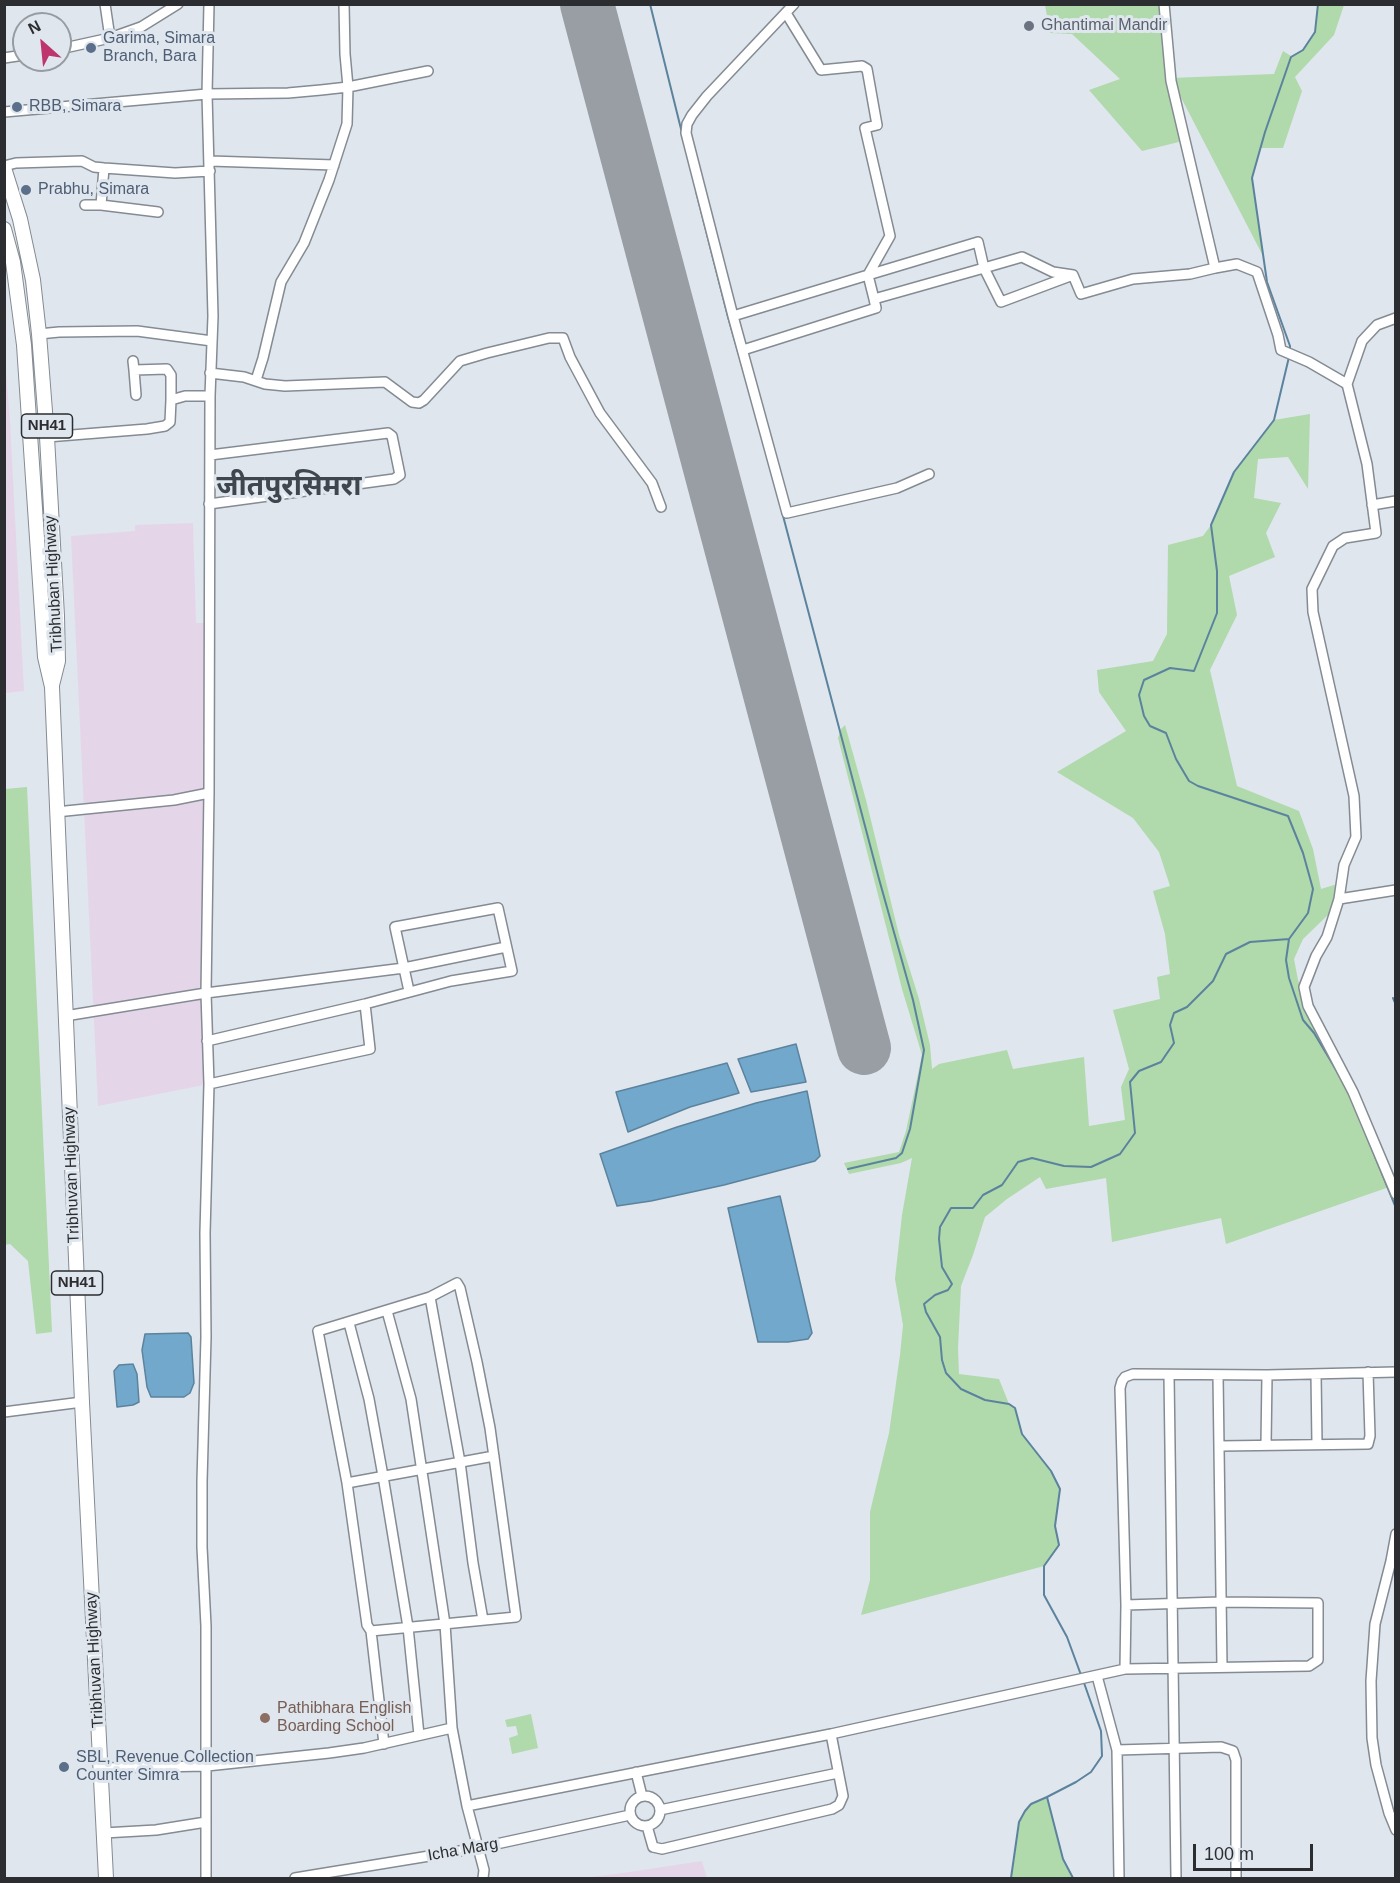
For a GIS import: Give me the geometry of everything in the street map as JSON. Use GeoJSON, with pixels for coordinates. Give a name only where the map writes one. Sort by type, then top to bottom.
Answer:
{"type":"FeatureCollection","features":[{"type":"Feature","properties":{"kind":"highway","name":"Tribhuban Highway"},"geometry":{"type":"LineString","coordinates":[[4,167],[20,219],[31,270],[39,334],[47,437],[58,661],[52,687]]}},
{"type":"Feature","properties":{"kind":"highway","name":"Tribhuban Highway"},"geometry":{"type":"LineString","coordinates":[[4,229],[13,262],[24,345],[45,657],[52,687]]}},
{"type":"Feature","properties":{"kind":"highway","name":"Tribhuvan Highway"},"geometry":{"type":"LineString","coordinates":[[52,687],[82,1402],[106,1878]]}},
{"type":"Feature","properties":{"kind":"street"},"geometry":{"type":"LineString","coordinates":[[105,4],[110,38]]}},
{"type":"Feature","properties":{"kind":"street"},"geometry":{"type":"LineString","coordinates":[[72,46],[110,38],[141,27],[178,4]]}},
{"type":"Feature","properties":{"kind":"street"},"geometry":{"type":"LineString","coordinates":[[206,1878],[206,1626],[202,1503],[209,1084],[206,993],[210,373],[213,316],[207,94],[209,4]]}},
{"type":"Feature","properties":{"kind":"street"},"geometry":{"type":"LineString","coordinates":[[256,380],[264,358],[281,282],[304,243],[347,124],[348,87],[344,4]]}},
{"type":"Feature","properties":{"kind":"street"},"geometry":{"type":"LineString","coordinates":[[794,4],[707,96],[687,124],[686,133],[787,513],[897,488],[929,474]]}},
{"type":"Feature","properties":{"kind":"street"},"geometry":{"type":"LineString","coordinates":[[1164,4],[1171,81],[1215,268]]}},
{"type":"Feature","properties":{"kind":"street"},"geometry":{"type":"LineString","coordinates":[[743,350],[876,308],[868,275],[891,236],[865,128],[877,125],[867,69],[862,66],[821,70],[786,13]]}},
{"type":"Feature","properties":{"kind":"street"},"geometry":{"type":"LineString","coordinates":[[4,112],[207,94],[288,93],[348,87],[428,71]]}},
{"type":"Feature","properties":{"kind":"street"},"geometry":{"type":"LineString","coordinates":[[4,167],[16,163],[82,161],[94,167],[104,168],[175,172],[210,171]]}},
{"type":"Feature","properties":{"kind":"street"},"geometry":{"type":"LineString","coordinates":[[210,161],[334,165]]}},
{"type":"Feature","properties":{"kind":"street"},"geometry":{"type":"LineString","coordinates":[[101,205],[104,168]]}},
{"type":"Feature","properties":{"kind":"street"},"geometry":{"type":"LineString","coordinates":[[85,205],[158,212]]}},
{"type":"Feature","properties":{"kind":"street"},"geometry":{"type":"LineString","coordinates":[[733,316],[978,242],[984,268],[1000,302],[1073,275]]}},
{"type":"Feature","properties":{"kind":"street"},"geometry":{"type":"LineString","coordinates":[[874,299],[1022,257],[1053,272],[1073,275]]}},
{"type":"Feature","properties":{"kind":"street"},"geometry":{"type":"LineString","coordinates":[[1073,275],[1081,294],[1133,279],[1190,274],[1237,264],[1257,272],[1278,334],[1281,350],[1295,355],[1347,384]]}},
{"type":"Feature","properties":{"kind":"street"},"geometry":{"type":"LineString","coordinates":[[1395,318],[1377,325],[1362,341],[1347,384],[1367,464],[1376,532],[1346,538],[1333,546],[1312,589],[1313,612],[1354,796],[1356,837],[1344,865],[1339,899],[1327,937],[1304,987],[1308,1006],[1353,1092],[1395,1194]]}},
{"type":"Feature","properties":{"kind":"street"},"geometry":{"type":"LineString","coordinates":[[39,334],[137,332],[212,341]]}},
{"type":"Feature","properties":{"kind":"street"},"geometry":{"type":"LineString","coordinates":[[210,373],[244,376],[266,384],[285,386],[385,382],[412,402],[419,403],[460,361],[549,338],[563,338],[574,365],[600,413],[652,483],[661,507]]}},
{"type":"Feature","properties":{"kind":"street"},"geometry":{"type":"LineString","coordinates":[[47,437],[147,429],[165,426],[170,422],[171,375],[167,369],[133,365],[136,395]]}},
{"type":"Feature","properties":{"kind":"street"},"geometry":{"type":"LineString","coordinates":[[171,400],[185,396],[210,396]]}},
{"type":"Feature","properties":{"kind":"street"},"geometry":{"type":"LineString","coordinates":[[209,504],[394,479],[400,475],[392,436],[388,433],[210,455]]}},
{"type":"Feature","properties":{"kind":"street"},"geometry":{"type":"LineString","coordinates":[[1372,505],[1395,501]]}},
{"type":"Feature","properties":{"kind":"street"},"geometry":{"type":"LineString","coordinates":[[56,812],[174,800],[209,794]]}},
{"type":"Feature","properties":{"kind":"street"},"geometry":{"type":"LineString","coordinates":[[1339,899],[1395,890]]}},
{"type":"Feature","properties":{"kind":"street"},"geometry":{"type":"LineString","coordinates":[[207,1041],[365,1004],[451,981],[512,971],[498,908],[395,927],[409,992]]}},
{"type":"Feature","properties":{"kind":"street"},"geometry":{"type":"LineString","coordinates":[[65,1016],[206,993],[404,968],[506,947]]}},
{"type":"Feature","properties":{"kind":"street"},"geometry":{"type":"LineString","coordinates":[[209,1084],[370,1049],[365,1004]]}},
{"type":"Feature","properties":{"kind":"street"},"geometry":{"type":"LineString","coordinates":[[371,1631],[516,1617],[494,1456],[477,1362],[457,1283],[430,1298],[318,1331],[346,1484],[367,1625],[371,1631],[384,1743]]}},
{"type":"Feature","properties":{"kind":"street"},"geometry":{"type":"LineString","coordinates":[[430,1298],[460,1462],[483,1620]]}},
{"type":"Feature","properties":{"kind":"street"},"geometry":{"type":"LineString","coordinates":[[387,1311],[411,1399],[445,1624],[452,1728],[467,1806],[484,1870],[483,1878]]}},
{"type":"Feature","properties":{"kind":"street"},"geometry":{"type":"LineString","coordinates":[[349,1323],[369,1399],[383,1476],[408,1627],[419,1735]]}},
{"type":"Feature","properties":{"kind":"street"},"geometry":{"type":"LineString","coordinates":[[1220,1446],[1368,1444],[1371,1436],[1368,1372]]}},
{"type":"Feature","properties":{"kind":"street"},"geometry":{"type":"LineString","coordinates":[[1125,1670],[1126,1605],[1120,1388],[1125,1377],[1133,1374],[1267,1375],[1395,1372]]}},
{"type":"Feature","properties":{"kind":"street"},"geometry":{"type":"LineString","coordinates":[[1316,1374],[1317,1443]]}},
{"type":"Feature","properties":{"kind":"street"},"geometry":{"type":"LineString","coordinates":[[1169,1375],[1176,1878]]}},
{"type":"Feature","properties":{"kind":"street"},"geometry":{"type":"LineString","coordinates":[[1218,1375],[1222,1667]]}},
{"type":"Feature","properties":{"kind":"street"},"geometry":{"type":"LineString","coordinates":[[1266,1445],[1267,1375]]}},
{"type":"Feature","properties":{"kind":"street"},"geometry":{"type":"LineString","coordinates":[[4,1412],[82,1402]]}},
{"type":"Feature","properties":{"kind":"street"},"geometry":{"type":"LineString","coordinates":[[346,1484],[494,1456]]}},
{"type":"Feature","properties":{"kind":"street"},"geometry":{"type":"LineString","coordinates":[[1395,1534],[1391,1561],[1375,1624],[1371,1681],[1372,1738],[1376,1764],[1395,1830]]}},
{"type":"Feature","properties":{"kind":"street"},"geometry":{"type":"LineString","coordinates":[[467,1806],[831,1734],[1125,1670],[1309,1666],[1318,1660],[1318,1603],[1220,1602],[1126,1605]]}},
{"type":"Feature","properties":{"kind":"street"},"geometry":{"type":"LineString","coordinates":[[1097,1676],[1117,1750],[1119,1878]]}},
{"type":"Feature","properties":{"kind":"street"},"geometry":{"type":"LineString","coordinates":[[101,1768],[207,1766],[329,1753],[364,1748],[452,1728]]}},
{"type":"Feature","properties":{"kind":"street"},"geometry":{"type":"LineString","coordinates":[[647,1826],[653,1847],[662,1849],[832,1809],[842,1800],[831,1734]]}},
{"type":"Feature","properties":{"kind":"street"},"geometry":{"type":"LineString","coordinates":[[1117,1750],[1221,1747],[1233,1750],[1236,1760],[1236,1878]]}},
{"type":"Feature","properties":{"kind":"street"},"geometry":{"type":"LineString","coordinates":[[636,1772],[642,1797]]}},
{"type":"Feature","properties":{"kind":"street"},"geometry":{"type":"LineString","coordinates":[[660,1810],[838,1773]]}},
{"type":"Feature","properties":{"kind":"street"},"geometry":{"type":"LineString","coordinates":[[642,1797],[652,1798],[660,1810],[656,1820],[647,1826],[636,1824],[630,1815],[631,1805],[642,1797]]}},
{"type":"Feature","properties":{"kind":"street","name":"Icha Marg"},"geometry":{"type":"LineString","coordinates":[[295,1878],[478,1848],[630,1815]]}},
{"type":"Feature","properties":{"kind":"street"},"geometry":{"type":"LineString","coordinates":[[104,1833],[156,1830],[206,1822]]}},
{"type":"Feature","properties":{"kind":"street"},"geometry":{"type":"LineString","coordinates":[[357,1868],[362,1878]]}},
{"type":"Feature","properties":{"kind":"shaded area"},"geometry":{"type":"Polygon","coordinates":[[[5,360],[24,691],[5,693],[5,360]]]}},
{"type":"Feature","properties":{"kind":"shaded area"},"geometry":{"type":"Polygon","coordinates":[[[193,523],[196,623],[209,623],[209,1084],[98,1106],[71,536],[135,531],[135,525],[193,523]]]}},
{"type":"Feature","properties":{"kind":"shaded area"},"geometry":{"type":"Polygon","coordinates":[[[702,1861],[707,1878],[583,1878],[623,1873],[702,1861]]]}},
{"type":"Feature","properties":{"kind":"green space"},"geometry":{"type":"Polygon","coordinates":[[[1045,5],[1164,5],[1171,78],[1274,74],[1283,51],[1291,56],[1303,50],[1315,32],[1318,5],[1344,5],[1334,35],[1295,77],[1302,91],[1283,148],[1260,148],[1252,178],[1263,256],[1172,80],[1187,140],[1142,151],[1089,90],[1120,79],[1072,34],[1050,33],[1045,5]]]}},
{"type":"Feature","properties":{"kind":"green space"},"geometry":{"type":"Polygon","coordinates":[[[1310,414],[1308,489],[1288,457],[1258,459],[1254,498],[1281,503],[1266,533],[1275,557],[1229,576],[1237,615],[1210,670],[1237,786],[1299,811],[1313,849],[1321,889],[1344,882],[1332,911],[1303,939],[1294,959],[1298,980],[1311,1014],[1326,1041],[1392,1186],[1226,1244],[1221,1218],[1112,1242],[1106,1178],[1046,1189],[1040,1177],[1007,1199],[985,1217],[961,1286],[959,1374],[999,1379],[1009,1404],[1015,1408],[1022,1434],[1051,1471],[1060,1489],[1055,1526],[1059,1545],[1044,1566],[861,1615],[870,1580],[870,1512],[889,1433],[900,1355],[903,1325],[895,1279],[902,1215],[912,1158],[901,1163],[849,1174],[844,1163],[899,1152],[906,1131],[922,1055],[902,989],[838,738],[841,729],[845,725],[866,800],[899,935],[919,999],[930,1045],[932,1069],[939,1064],[1007,1050],[1013,1069],[1084,1057],[1089,1126],[1125,1120],[1121,1087],[1129,1069],[1113,1010],[1160,999],[1157,977],[1170,974],[1165,934],[1153,891],[1170,886],[1159,852],[1133,818],[1057,772],[1126,731],[1099,692],[1097,670],[1153,661],[1167,634],[1168,545],[1203,536],[1211,525],[1234,472],[1274,420],[1310,414]]]}},
{"type":"Feature","properties":{"kind":"green space"},"geometry":{"type":"Polygon","coordinates":[[[27,787],[52,1332],[36,1334],[28,1261],[10,1244],[4,1245],[5,789],[27,787]]]}},
{"type":"Feature","properties":{"kind":"green space"},"geometry":{"type":"Polygon","coordinates":[[[531,1714],[538,1748],[512,1754],[509,1738],[518,1735],[516,1726],[507,1727],[505,1720],[531,1714]]]}},
{"type":"Feature","properties":{"kind":"green space"},"geometry":{"type":"Polygon","coordinates":[[[1047,1797],[1063,1859],[1073,1878],[1011,1878],[1019,1822],[1031,1804],[1047,1797]]]}},
{"type":"Feature","properties":{"kind":"water"},"geometry":{"type":"Polygon","coordinates":[[[796,1044],[806,1082],[751,1092],[738,1059],[796,1044]]]}},
{"type":"Feature","properties":{"kind":"water"},"geometry":{"type":"Polygon","coordinates":[[[727,1063],[739,1093],[690,1107],[628,1132],[616,1092],[727,1063]]]}},
{"type":"Feature","properties":{"kind":"water"},"geometry":{"type":"Polygon","coordinates":[[[807,1091],[820,1156],[815,1161],[724,1185],[617,1206],[600,1154],[677,1127],[756,1103],[807,1091]]]}},
{"type":"Feature","properties":{"kind":"water"},"geometry":{"type":"Polygon","coordinates":[[[780,1196],[812,1333],[808,1339],[758,1342],[728,1208],[780,1196]]]}},
{"type":"Feature","properties":{"kind":"water"},"geometry":{"type":"Polygon","coordinates":[[[188,1333],[191,1337],[194,1383],[190,1393],[184,1397],[151,1397],[147,1387],[142,1350],[145,1334],[188,1333]]]}},
{"type":"Feature","properties":{"kind":"water"},"geometry":{"type":"Polygon","coordinates":[[[133,1364],[137,1374],[139,1402],[117,1407],[114,1371],[119,1365],[133,1364]]]}},
{"type":"Feature","properties":{"kind":"waterway"},"geometry":{"type":"LineString","coordinates":[[650,4],[682,133]]}},
{"type":"Feature","properties":{"kind":"waterway"},"geometry":{"type":"LineString","coordinates":[[1290,351],[1267,282],[1252,178],[1291,57],[1303,50],[1315,32],[1318,4]]}},
{"type":"Feature","properties":{"kind":"waterway"},"geometry":{"type":"LineString","coordinates":[[696,191],[751,397]]}},
{"type":"Feature","properties":{"kind":"waterway"},"geometry":{"type":"LineString","coordinates":[[1081,1675],[1067,1637],[1044,1595],[1044,1566],[1059,1545],[1055,1526],[1060,1489],[1051,1471],[1022,1434],[1015,1408],[1009,1404],[985,1400],[961,1389],[946,1373],[942,1360],[940,1337],[924,1304],[935,1295],[948,1290],[952,1284],[942,1267],[939,1239],[940,1227],[951,1208],[973,1208],[983,1195],[1002,1185],[1018,1162],[1032,1158],[1064,1166],[1091,1167],[1120,1154],[1135,1133],[1130,1082],[1139,1071],[1161,1062],[1174,1043],[1170,1025],[1174,1013],[1187,1007],[1213,981],[1226,954],[1250,942],[1289,939],[1308,913],[1313,889],[1303,853],[1288,816],[1189,781],[1176,759],[1166,733],[1150,726],[1144,716],[1139,695],[1144,680],[1170,668],[1194,671],[1217,613],[1217,571],[1211,525],[1234,472],[1274,420],[1289,357]]}},
{"type":"Feature","properties":{"kind":"waterway"},"geometry":{"type":"LineString","coordinates":[[782,512],[913,1000],[924,1050],[910,1129],[902,1153],[896,1158],[848,1169]]}},
{"type":"Feature","properties":{"kind":"waterway"},"geometry":{"type":"LineString","coordinates":[[1289,939],[1286,960],[1289,978],[1303,1020],[1314,1033],[1341,1078]]}},
{"type":"Feature","properties":{"kind":"waterway"},"geometry":{"type":"LineString","coordinates":[[1393,998],[1396,1005]]}},
{"type":"Feature","properties":{"kind":"waterway"},"geometry":{"type":"LineString","coordinates":[[1363,1127],[1396,1208]]}},
{"type":"Feature","properties":{"kind":"waterway"},"geometry":{"type":"LineString","coordinates":[[1073,1878],[1063,1859],[1047,1797],[1091,1772],[1102,1756],[1101,1731],[1083,1680]]}},
{"type":"Feature","properties":{"kind":"waterway"},"geometry":{"type":"LineString","coordinates":[[1011,1878],[1019,1822],[1031,1804],[1047,1797]]}},
{"type":"Feature","properties":{"kind":"runway"},"geometry":{"type":"LineString","coordinates":[[587,4],[864,1048]]}},
{"type":"Feature","properties":{"kind":"place","name":"Ghantimai Mandir"},"geometry":{"type":"Point","coordinates":[1029,26]}},
{"type":"Feature","properties":{"kind":"place","name":"Garima, Simara Branch, Bara"},"geometry":{"type":"Point","coordinates":[91,48]}},
{"type":"Feature","properties":{"kind":"place","name":"RBB, Simara"},"geometry":{"type":"Point","coordinates":[17,107]}},
{"type":"Feature","properties":{"kind":"place","name":"Prabhu, Simara"},"geometry":{"type":"Point","coordinates":[26,190]}},
{"type":"Feature","properties":{"kind":"place","name":"Pathibhara English Boarding School"},"geometry":{"type":"Point","coordinates":[265,1718]}},
{"type":"Feature","properties":{"kind":"place","name":"SBL, Revenue Collection Counter Simra"},"geometry":{"type":"Point","coordinates":[64,1767]}},
{"type":"Feature","properties":{"kind":"district","name":"जीतपुरसिमरा"},"geometry":{"type":"Point","coordinates":[289,487]}}]}
